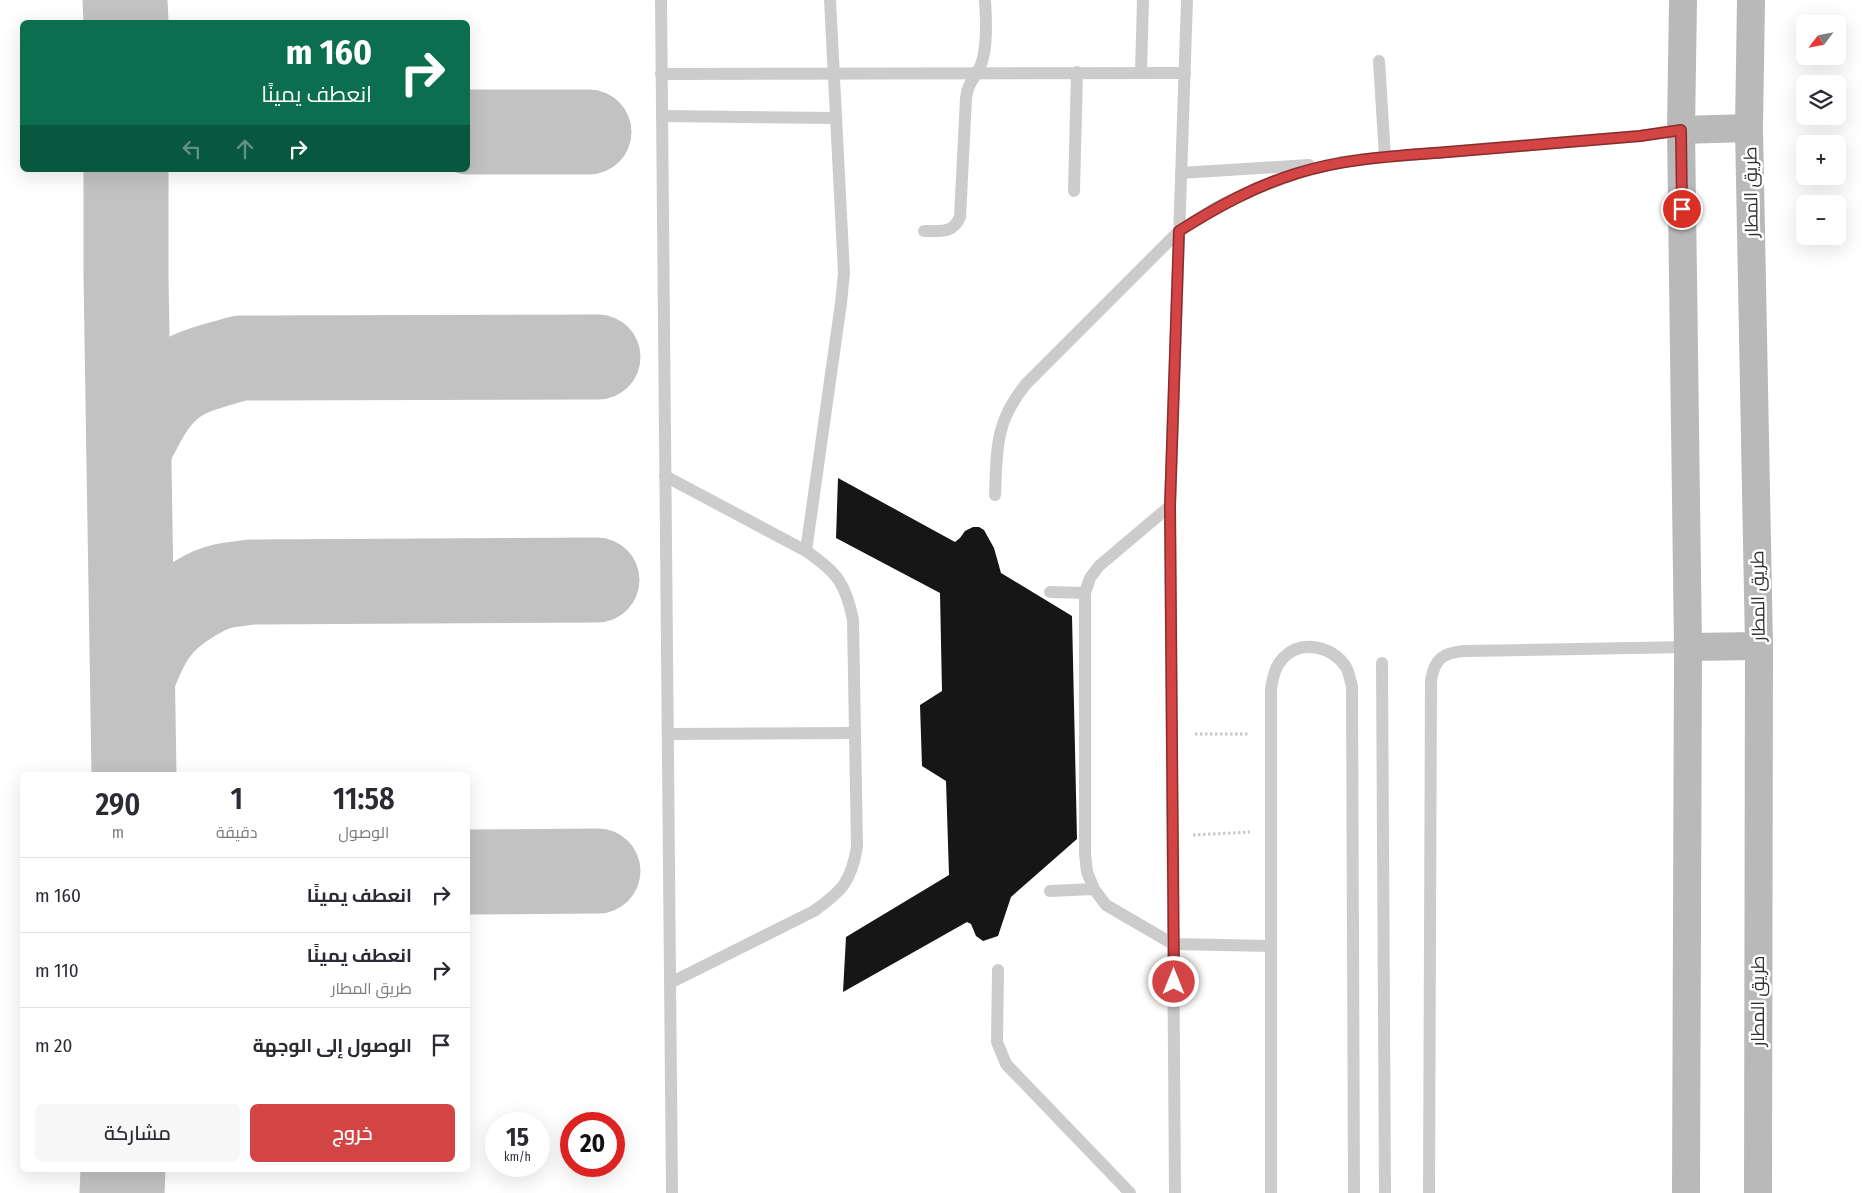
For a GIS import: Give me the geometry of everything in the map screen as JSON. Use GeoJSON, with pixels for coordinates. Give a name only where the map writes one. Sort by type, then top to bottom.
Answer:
{"type":"FeatureCollection","features":[{"type":"Feature","properties":{"kind":"main road"},"geometry":{"type":"LineString","coordinates":[[1683,0],[1681,130],[1688,647],[1686,1193]]}},
{"type":"Feature","properties":{"kind":"main road","name":"طريق المطار"},"geometry":{"type":"LineString","coordinates":[[1751,0],[1749,128],[1759,646],[1758,1193]]}},
{"type":"Feature","properties":{"kind":"main road"},"geometry":{"type":"LineString","coordinates":[[1681,130],[1749,128]]}},
{"type":"Feature","properties":{"kind":"main road"},"geometry":{"type":"LineString","coordinates":[[1688,647],[1759,646]]}},
{"type":"Feature","properties":{"kind":"lane"},"geometry":{"type":"LineString","coordinates":[[661,0],[672,1193]]}},
{"type":"Feature","properties":{"kind":"lane"},"geometry":{"type":"LineString","coordinates":[[806,551],[844,273],[830,0]]}},
{"type":"Feature","properties":{"kind":"lane"},"geometry":{"type":"LineString","coordinates":[[924,231],[947,231],[953,228],[960,217],[967,88],[977,73],[985,51],[985,0]]}},
{"type":"Feature","properties":{"kind":"lane"},"geometry":{"type":"LineString","coordinates":[[1141,72],[1143,0]]}},
{"type":"Feature","properties":{"kind":"lane"},"geometry":{"type":"LineString","coordinates":[[1175,1193],[1170,506],[1187,0]]}},
{"type":"Feature","properties":{"kind":"lane"},"geometry":{"type":"LineString","coordinates":[[1379,61],[1385,157]]}},
{"type":"Feature","properties":{"kind":"lane"},"geometry":{"type":"LineString","coordinates":[[1074,192],[1077,72]]}},
{"type":"Feature","properties":{"kind":"lane"},"geometry":{"type":"LineString","coordinates":[[661,74],[1185,73]]}},
{"type":"Feature","properties":{"kind":"lane"},"geometry":{"type":"LineString","coordinates":[[662,116],[836,118]]}},
{"type":"Feature","properties":{"kind":"lane"},"geometry":{"type":"LineString","coordinates":[[1181,173],[1341,162],[1640,136],[1681,130]]}},
{"type":"Feature","properties":{"kind":"lane"},"geometry":{"type":"LineString","coordinates":[[994,495],[998,438],[1007,411],[1016,397],[1026,384],[1179,231],[1217,207],[1257,188],[1298,173],[1341,162]]}},
{"type":"Feature","properties":{"kind":"lane"},"geometry":{"type":"LineString","coordinates":[[665,476],[806,551],[824,563],[839,579],[849,599],[853,620],[858,847],[854,868],[844,885],[830,900],[814,912],[670,983]]}},
{"type":"Feature","properties":{"kind":"lane"},"geometry":{"type":"LineString","coordinates":[[1170,506],[1099,566],[1090,578],[1085,593],[1083,610],[1087,872],[1094,889],[1106,906],[1173,944],[1271,946]]}},
{"type":"Feature","properties":{"kind":"lane"},"geometry":{"type":"LineString","coordinates":[[1050,592],[1085,593]]}},
{"type":"Feature","properties":{"kind":"lane"},"geometry":{"type":"LineString","coordinates":[[1271,1193],[1271,689],[1274,671],[1284,656],[1300,648],[1319,647],[1335,654],[1347,668],[1352,686],[1354,1193]]}},
{"type":"Feature","properties":{"kind":"lane"},"geometry":{"type":"LineString","coordinates":[[1429,1193],[1431,680],[1433,668],[1441,658],[1452,652],[1464,651],[1688,647]]}},
{"type":"Feature","properties":{"kind":"lane"},"geometry":{"type":"LineString","coordinates":[[1382,663],[1384,1193]]}},
{"type":"Feature","properties":{"kind":"lane"},"geometry":{"type":"LineString","coordinates":[[668,734],[855,733]]}},
{"type":"Feature","properties":{"kind":"lane"},"geometry":{"type":"LineString","coordinates":[[1050,891],[1094,889]]}},
{"type":"Feature","properties":{"kind":"lane"},"geometry":{"type":"LineString","coordinates":[[998,970],[996,1037],[1000,1053],[1006,1064],[1130,1193]]}},
{"type":"Feature","properties":{"kind":"path"},"geometry":{"type":"LineString","coordinates":[[1172,734],[1271,734]]}},
{"type":"Feature","properties":{"kind":"path"},"geometry":{"type":"LineString","coordinates":[[1173,836],[1271,831]]}},
{"type":"Feature","properties":{"kind":"building"},"geometry":{"type":"Polygon","coordinates":[[[838,478],[955,542],[965,531],[973,527],[979,527],[984,530],[994,548],[1001,573],[1072,616],[1077,839],[1011,897],[998,936],[983,941],[976,936],[971,924],[967,922],[843,992],[846,937],[949,875],[946,781],[922,766],[920,705],[942,691],[940,593],[836,538],[838,478]]]}},
{"type":"Feature","properties":{"kind":"taxiway"},"geometry":{"type":"LineString","coordinates":[[125,0],[126,20]]}},
{"type":"Feature","properties":{"kind":"taxiway"},"geometry":{"type":"LineString","coordinates":[[470,132],[589,132]]}},
{"type":"Feature","properties":{"kind":"taxiway"},"geometry":{"type":"LineString","coordinates":[[126,172],[134,772]]}},
{"type":"Feature","properties":{"kind":"taxiway"},"geometry":{"type":"LineString","coordinates":[[129,449],[150,409],[173,384],[210,366],[240,358],[598,357]]}},
{"type":"Feature","properties":{"kind":"taxiway"},"geometry":{"type":"LineString","coordinates":[[133,677],[149,642],[170,615],[192,600],[224,586],[251,582],[597,580]]}},
{"type":"Feature","properties":{"kind":"taxiway"},"geometry":{"type":"LineString","coordinates":[[470,872],[598,871]]}},
{"type":"Feature","properties":{"kind":"taxiway"},"geometry":{"type":"LineString","coordinates":[[122,1193],[123,1172]]}},
{"type":"Feature","properties":{"kind":"route"},"geometry":{"type":"LineString","coordinates":[[1174,982],[1170,506],[1179,231],[1217,207],[1257,188],[1298,173],[1341,162],[1640,136],[1681,130],[1682,209]]}}]}
